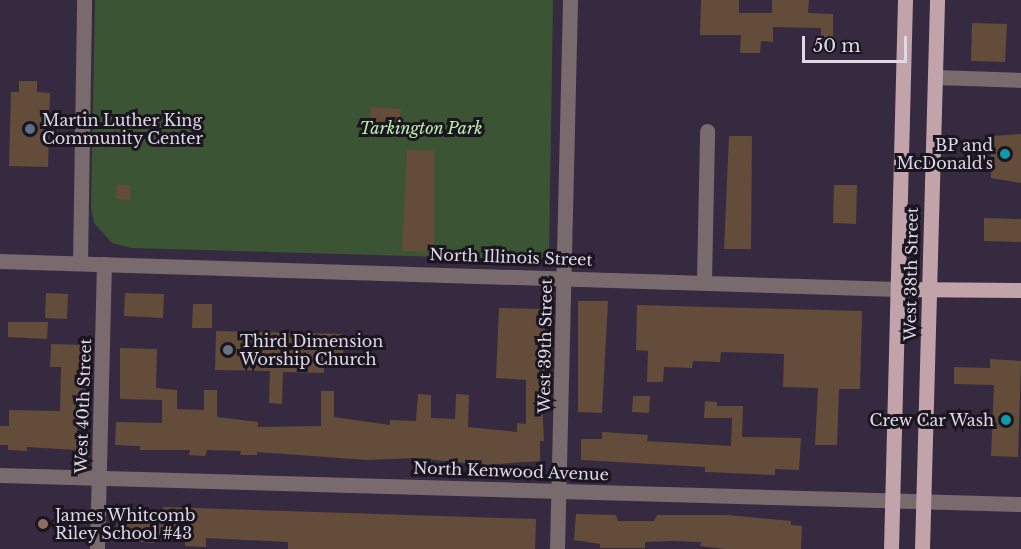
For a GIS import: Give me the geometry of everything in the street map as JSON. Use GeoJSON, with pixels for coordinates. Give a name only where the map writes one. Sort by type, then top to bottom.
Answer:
{"type":"FeatureCollection","features":[{"type":"Feature","properties":{"kind":"main road","name":"West 38th Street"},"geometry":{"type":"LineString","coordinates":[[891,549],[905,0]]}},
{"type":"Feature","properties":{"kind":"main road","name":"West 38th Street"},"geometry":{"type":"LineString","coordinates":[[922,549],[937,0]]}},
{"type":"Feature","properties":{"kind":"main road","name":"North Illinois Street"},"geometry":{"type":"LineString","coordinates":[[898,289],[1021,290]]}},
{"type":"Feature","properties":{"kind":"street"},"geometry":{"type":"LineString","coordinates":[[80,263],[84,0]]}},
{"type":"Feature","properties":{"kind":"street","name":"West 39th Street"},"geometry":{"type":"LineString","coordinates":[[557,549],[570,0]]}},
{"type":"Feature","properties":{"kind":"street"},"geometry":{"type":"LineString","coordinates":[[936,77],[1021,80]]}},
{"type":"Feature","properties":{"kind":"street"},"geometry":{"type":"LineString","coordinates":[[704,280],[707,131]]}},
{"type":"Feature","properties":{"kind":"street","name":"North Illinois Street"},"geometry":{"type":"LineString","coordinates":[[0,261],[704,280],[898,289]]}},
{"type":"Feature","properties":{"kind":"street","name":"West 40th Street"},"geometry":{"type":"LineString","coordinates":[[97,549],[104,264]]}},
{"type":"Feature","properties":{"kind":"street","name":"North Kenwood Avenue"},"geometry":{"type":"LineString","coordinates":[[0,475],[1021,504]]}},
{"type":"Feature","properties":{"kind":"green space","name":"Tarkington Park"},"geometry":{"type":"Polygon","coordinates":[[[95,0],[553,0],[549,260],[131,248],[112,243],[94,223],[91,208],[95,0]]]}},
{"type":"Feature","properties":{"kind":"building"},"geometry":{"type":"Polygon","coordinates":[[[701,0],[739,0],[739,13],[772,13],[772,0],[809,0],[808,13],[833,14],[833,37],[821,37],[821,28],[773,27],[773,42],[761,41],[760,53],[740,53],[741,35],[700,35],[701,0]]]}},
{"type":"Feature","properties":{"kind":"building"},"geometry":{"type":"Polygon","coordinates":[[[972,23],[1007,24],[1005,62],[971,61],[972,23]]]}},
{"type":"Feature","properties":{"kind":"building","name":"Martin Luther King Community Center"},"geometry":{"type":"Polygon","coordinates":[[[19,81],[37,81],[37,92],[50,93],[48,167],[9,166],[11,92],[19,92],[19,81]]]}},
{"type":"Feature","properties":{"kind":"building"},"geometry":{"type":"Polygon","coordinates":[[[371,107],[401,109],[399,123],[371,122],[371,107]]]}},
{"type":"Feature","properties":{"kind":"building","name":"BP and McDonald's"},"geometry":{"type":"Polygon","coordinates":[[[1021,134],[1021,183],[991,178],[991,136],[1021,134]]]}},
{"type":"Feature","properties":{"kind":"building"},"geometry":{"type":"Polygon","coordinates":[[[729,136],[752,136],[751,249],[724,249],[729,136]]]}},
{"type":"Feature","properties":{"kind":"building"},"geometry":{"type":"Polygon","coordinates":[[[407,150],[434,151],[434,252],[402,251],[407,150]]]}},
{"type":"Feature","properties":{"kind":"building"},"geometry":{"type":"Polygon","coordinates":[[[117,185],[130,185],[130,200],[116,199],[117,185]]]}},
{"type":"Feature","properties":{"kind":"building"},"geometry":{"type":"Polygon","coordinates":[[[834,185],[857,185],[856,224],[833,223],[834,185]]]}},
{"type":"Feature","properties":{"kind":"building"},"geometry":{"type":"Polygon","coordinates":[[[984,218],[1021,219],[1021,242],[984,241],[984,218]]]}},
{"type":"Feature","properties":{"kind":"building"},"geometry":{"type":"Polygon","coordinates":[[[46,293],[68,294],[67,319],[45,318],[46,293]]]}},
{"type":"Feature","properties":{"kind":"building"},"geometry":{"type":"Polygon","coordinates":[[[125,293],[164,294],[163,318],[124,316],[125,293]]]}},
{"type":"Feature","properties":{"kind":"building"},"geometry":{"type":"Polygon","coordinates":[[[578,301],[608,301],[602,413],[578,412],[578,301]]]}},
{"type":"Feature","properties":{"kind":"building"},"geometry":{"type":"Polygon","coordinates":[[[193,304],[212,304],[212,328],[192,328],[193,304]]]}},
{"type":"Feature","properties":{"kind":"building"},"geometry":{"type":"Polygon","coordinates":[[[637,305],[862,311],[860,389],[839,389],[837,445],[815,445],[818,388],[783,387],[784,354],[721,352],[720,362],[693,361],[692,368],[664,367],[663,382],[647,382],[648,351],[636,350],[637,305]]]}},
{"type":"Feature","properties":{"kind":"building"},"geometry":{"type":"Polygon","coordinates":[[[499,308],[544,309],[547,315],[545,380],[541,380],[544,441],[540,441],[540,461],[485,465],[415,458],[368,460],[257,452],[257,455],[240,455],[241,451],[207,450],[205,456],[189,455],[190,450],[140,450],[140,446],[115,445],[116,422],[162,423],[162,400],[120,399],[120,348],[157,349],[156,388],[177,390],[177,409],[204,410],[204,390],[217,390],[217,417],[258,422],[258,427],[321,426],[321,391],[334,391],[334,417],[390,425],[390,420],[416,421],[418,394],[431,395],[431,418],[455,419],[456,394],[469,395],[468,427],[517,432],[517,423],[526,424],[526,380],[496,378],[499,308]]]}},
{"type":"Feature","properties":{"kind":"building"},"geometry":{"type":"Polygon","coordinates":[[[8,322],[48,322],[47,339],[8,337],[8,322]]]}},
{"type":"Feature","properties":{"kind":"building"},"geometry":{"type":"Polygon","coordinates":[[[216,331],[344,334],[343,360],[324,360],[324,373],[283,372],[282,404],[269,403],[270,371],[215,370],[216,331]]]}},
{"type":"Feature","properties":{"kind":"building"},"geometry":{"type":"Polygon","coordinates":[[[51,344],[85,345],[86,394],[78,403],[77,450],[27,447],[27,451],[8,450],[8,445],[0,445],[0,426],[9,426],[9,410],[60,411],[61,367],[50,367],[51,344]]]}},
{"type":"Feature","properties":{"kind":"building","name":"Crew Car Wash"},"geometry":{"type":"Polygon","coordinates":[[[990,359],[1021,361],[1018,457],[991,456],[994,385],[954,384],[954,367],[990,368],[990,359]]]}},
{"type":"Feature","properties":{"kind":"building"},"geometry":{"type":"Polygon","coordinates":[[[633,396],[650,396],[649,413],[632,412],[633,396]]]}},
{"type":"Feature","properties":{"kind":"building"},"geometry":{"type":"Polygon","coordinates":[[[705,401],[717,402],[717,406],[743,406],[742,437],[801,438],[799,470],[775,469],[775,475],[705,472],[705,467],[581,460],[581,439],[602,439],[602,432],[648,435],[647,441],[731,446],[732,418],[704,418],[705,401]]]}},
{"type":"Feature","properties":{"kind":"building"},"geometry":{"type":"Polygon","coordinates":[[[163,507],[536,519],[535,549],[288,549],[288,542],[206,538],[206,547],[185,546],[186,536],[154,535],[154,543],[116,540],[117,512],[163,512],[163,507]]]}},
{"type":"Feature","properties":{"kind":"building"},"geometry":{"type":"Polygon","coordinates":[[[576,514],[616,515],[618,521],[654,521],[657,515],[727,515],[791,521],[791,525],[802,526],[801,549],[726,549],[700,546],[701,542],[672,541],[645,542],[645,548],[600,548],[600,544],[574,540],[576,514]]]}},
{"type":"Feature","properties":{"kind":"place","name":"Martin Luther King Community Center"},"geometry":{"type":"Point","coordinates":[30,129]}},
{"type":"Feature","properties":{"kind":"place","name":"BP and McDonald's"},"geometry":{"type":"Point","coordinates":[1005,154]}},
{"type":"Feature","properties":{"kind":"place","name":"Third Dimension Worship Church"},"geometry":{"type":"Point","coordinates":[228,350]}},
{"type":"Feature","properties":{"kind":"place","name":"Crew Car Wash"},"geometry":{"type":"Point","coordinates":[1006,420]}},
{"type":"Feature","properties":{"kind":"place","name":"James Whitcomb Riley School #43"},"geometry":{"type":"Point","coordinates":[43,524]}}]}
